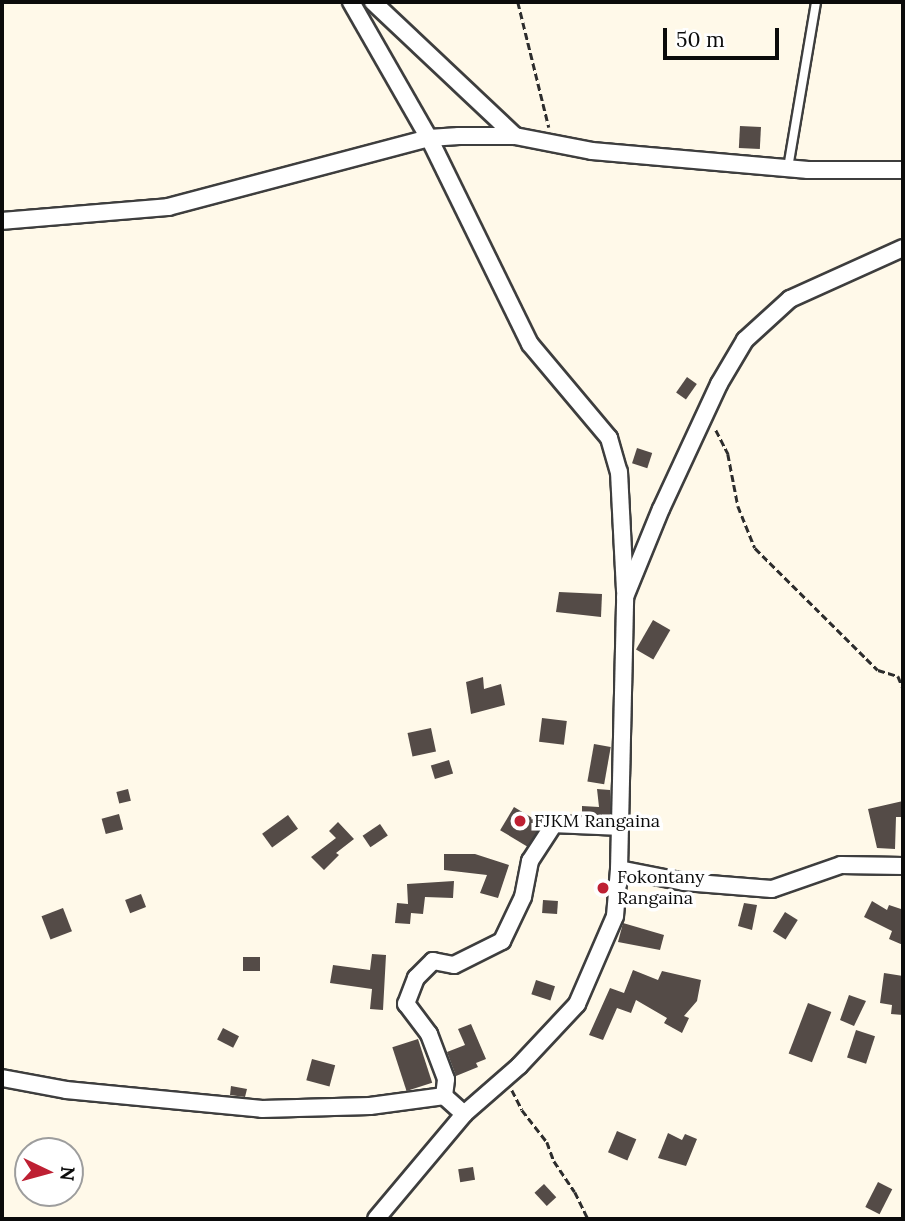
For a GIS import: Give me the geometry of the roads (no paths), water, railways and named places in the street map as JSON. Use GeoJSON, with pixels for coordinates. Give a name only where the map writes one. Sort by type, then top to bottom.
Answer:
{"type":"FeatureCollection","features":[{"type":"Feature","properties":{"kind":"street"},"geometry":{"type":"LineString","coordinates":[[351,2],[429,138],[530,344],[609,439],[619,472],[625,597],[619,869],[615,916],[577,1004],[506,1077],[464,1114],[376,1219]]}},
{"type":"Feature","properties":{"kind":"street"},"geometry":{"type":"LineString","coordinates":[[373,2],[514,136]]}},
{"type":"Feature","properties":{"kind":"street"},"geometry":{"type":"LineString","coordinates":[[2,221],[168,207],[429,138],[514,136],[593,151],[788,168],[903,170]]}},
{"type":"Feature","properties":{"kind":"street"},"geometry":{"type":"LineString","coordinates":[[625,597],[661,509],[707,411],[745,340],[790,299],[903,248]]}},
{"type":"Feature","properties":{"kind":"street"},"geometry":{"type":"LineString","coordinates":[[444,1096],[446,1079],[429,1034],[406,1004],[416,978],[433,961],[454,965],[502,942],[523,897],[530,861],[554,824],[620,827]]}},
{"type":"Feature","properties":{"kind":"street"},"geometry":{"type":"LineString","coordinates":[[619,869],[684,882],[772,890],[841,865],[903,866]]}},
{"type":"Feature","properties":{"kind":"street"},"geometry":{"type":"LineString","coordinates":[[2,1077],[66,1090],[262,1110],[370,1107],[444,1096]]}},
{"type":"Feature","properties":{"kind":"street"},"geometry":{"type":"LineString","coordinates":[[444,1096],[464,1114]]}},
{"type":"Feature","properties":{"kind":"lane"},"geometry":{"type":"LineString","coordinates":[[788,168],[816,2]]}},
{"type":"Feature","properties":{"kind":"place","name":"FJKM Rangaina"},"geometry":{"type":"Point","coordinates":[520,821]}},
{"type":"Feature","properties":{"kind":"place","name":"Fokontany Rangaina"},"geometry":{"type":"Point","coordinates":[603,888]}}]}
